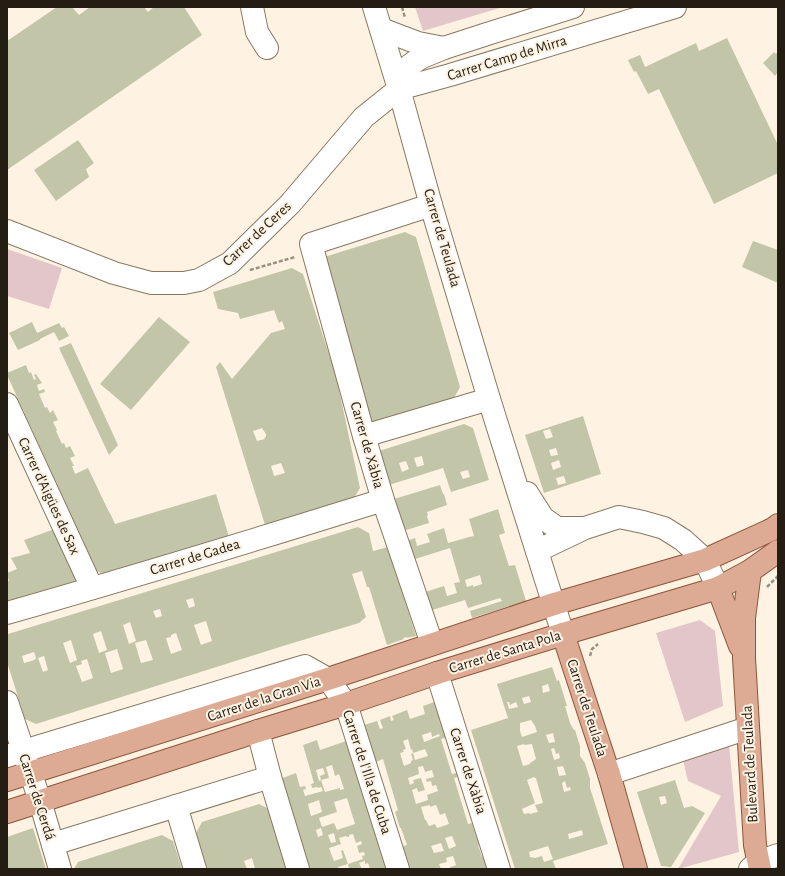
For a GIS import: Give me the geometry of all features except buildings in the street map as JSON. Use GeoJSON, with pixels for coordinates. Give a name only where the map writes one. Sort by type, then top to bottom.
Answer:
{"type":"FeatureCollection","features":[{"type":"Feature","properties":{"kind":"main road","name":"Carrer de Santa Pola"},"geometry":{"type":"LineString","coordinates":[[328,679],[554,604],[705,560],[773,530],[778,525]]}},
{"type":"Feature","properties":{"kind":"main road","name":"Carrer de Santa Pola"},"geometry":{"type":"LineString","coordinates":[[258,731],[346,704],[437,673],[718,588],[750,571],[778,551]]}},
{"type":"Feature","properties":{"kind":"main road","name":"Bulevard de Teulada"},"geometry":{"type":"LineString","coordinates":[[750,571],[744,618],[744,658],[755,845],[762,864]]}},
{"type":"Feature","properties":{"kind":"main road","name":"Bulevard de Teulada"},"geometry":{"type":"LineString","coordinates":[[718,588],[744,658]]}},
{"type":"Feature","properties":{"kind":"main road","name":"Carrer de Teulada"},"geometry":{"type":"LineString","coordinates":[[563,634],[609,774],[636,869]]}},
{"type":"Feature","properties":{"kind":"main road","name":"Carrer de la Gran Via"},"geometry":{"type":"LineString","coordinates":[[7,780],[328,679]]}},
{"type":"Feature","properties":{"kind":"main road","name":"Carrer de la Gran Via"},"geometry":{"type":"LineString","coordinates":[[7,812],[258,731]]}},
{"type":"Feature","properties":{"kind":"street"},"geometry":{"type":"LineString","coordinates":[[252,7],[257,32],[267,48]]}},
{"type":"Feature","properties":{"kind":"street","name":"Carrer de Teulada"},"geometry":{"type":"LineString","coordinates":[[374,7],[489,399],[563,634]]}},
{"type":"Feature","properties":{"kind":"street","name":"Carrer Camp de Mirra"},"geometry":{"type":"LineString","coordinates":[[399,89],[409,66],[420,58],[444,48],[572,7]]}},
{"type":"Feature","properties":{"kind":"street","name":"Carrer Camp de Mirra"},"geometry":{"type":"LineString","coordinates":[[399,89],[458,73],[675,7]]}},
{"type":"Feature","properties":{"kind":"street","name":"Carrer Camp de Mirra"},"geometry":{"type":"LineString","coordinates":[[381,29],[418,43],[444,48]]}},
{"type":"Feature","properties":{"kind":"street","name":"Carrer de Ceres"},"geometry":{"type":"LineString","coordinates":[[7,231],[114,273],[151,283],[184,283],[199,280],[230,263],[290,204],[364,117],[399,89]]}},
{"type":"Feature","properties":{"kind":"street","name":"Carrer de Xàbia"},"geometry":{"type":"LineString","coordinates":[[432,205],[311,244],[383,500],[432,644]]}},
{"type":"Feature","properties":{"kind":"street"},"geometry":{"type":"LineString","coordinates":[[364,436],[489,399]]}},
{"type":"Feature","properties":{"kind":"street","name":"Carrer d'Aigües de Sax"},"geometry":{"type":"LineString","coordinates":[[7,404],[92,588]]}},
{"type":"Feature","properties":{"kind":"street","name":"Carrer de Teulada"},"geometry":{"type":"LineString","coordinates":[[512,469],[543,518],[557,528],[585,528]]}},
{"type":"Feature","properties":{"kind":"street","name":"Carrer de Gadea"},"geometry":{"type":"LineString","coordinates":[[7,613],[383,500]]}},
{"type":"Feature","properties":{"kind":"street","name":"Carrer de Teulada"},"geometry":{"type":"LineString","coordinates":[[537,551],[585,528],[619,518],[643,522],[664,528],[684,540],[705,560]]}},
{"type":"Feature","properties":{"kind":"street","name":"Bulevard de Teulada"},"geometry":{"type":"LineString","coordinates":[[705,560],[718,588]]}},
{"type":"Feature","properties":{"kind":"street","name":"Carrer de la Gran Via"},"geometry":{"type":"LineString","coordinates":[[15,753],[305,666],[328,679]]}},
{"type":"Feature","properties":{"kind":"street","name":"Carrer de Xàbia"},"geometry":{"type":"LineString","coordinates":[[437,673],[499,869]]}},
{"type":"Feature","properties":{"kind":"street","name":"Carrer de l'Illa de Cuba"},"geometry":{"type":"LineString","coordinates":[[328,679],[346,704],[398,869]]}},
{"type":"Feature","properties":{"kind":"street","name":"Carrer de Cerdá"},"geometry":{"type":"LineString","coordinates":[[7,702],[15,753],[30,773],[60,869]]}},
{"type":"Feature","properties":{"kind":"street","name":"Carrer de Teulada"},"geometry":{"type":"LineString","coordinates":[[609,774],[748,728]]}},
{"type":"Feature","properties":{"kind":"street"},"geometry":{"type":"LineString","coordinates":[[258,731],[270,777],[298,869]]}},
{"type":"Feature","properties":{"kind":"street"},"geometry":{"type":"LineString","coordinates":[[53,844],[270,777]]}},
{"type":"Feature","properties":{"kind":"street"},"geometry":{"type":"LineString","coordinates":[[176,806],[195,869]]}},
{"type":"Feature","properties":{"kind":"path"},"geometry":{"type":"LineString","coordinates":[[230,263],[245,272],[292,258]]}},
{"type":"Feature","properties":{"kind":"path"},"geometry":{"type":"LineString","coordinates":[[766,588],[778,576]]}},
{"type":"Feature","properties":{"kind":"path"},"geometry":{"type":"LineString","coordinates":[[588,663],[592,649],[599,643]]}},
{"type":"Feature","properties":{"kind":"shaded area"},"geometry":{"type":"Polygon","coordinates":[[[415,7],[503,7],[423,31],[415,7]]]}},
{"type":"Feature","properties":{"kind":"shaded area"},"geometry":{"type":"Polygon","coordinates":[[[7,249],[62,268],[49,309],[7,296],[7,249]]]}},
{"type":"Feature","properties":{"kind":"shaded area"},"geometry":{"type":"Polygon","coordinates":[[[700,620],[715,631],[723,706],[685,722],[656,633],[700,620]]]}},
{"type":"Feature","properties":{"kind":"shaded area"},"geometry":{"type":"Polygon","coordinates":[[[729,744],[739,852],[678,869],[721,796],[688,781],[683,760],[729,744]]]}}]}
